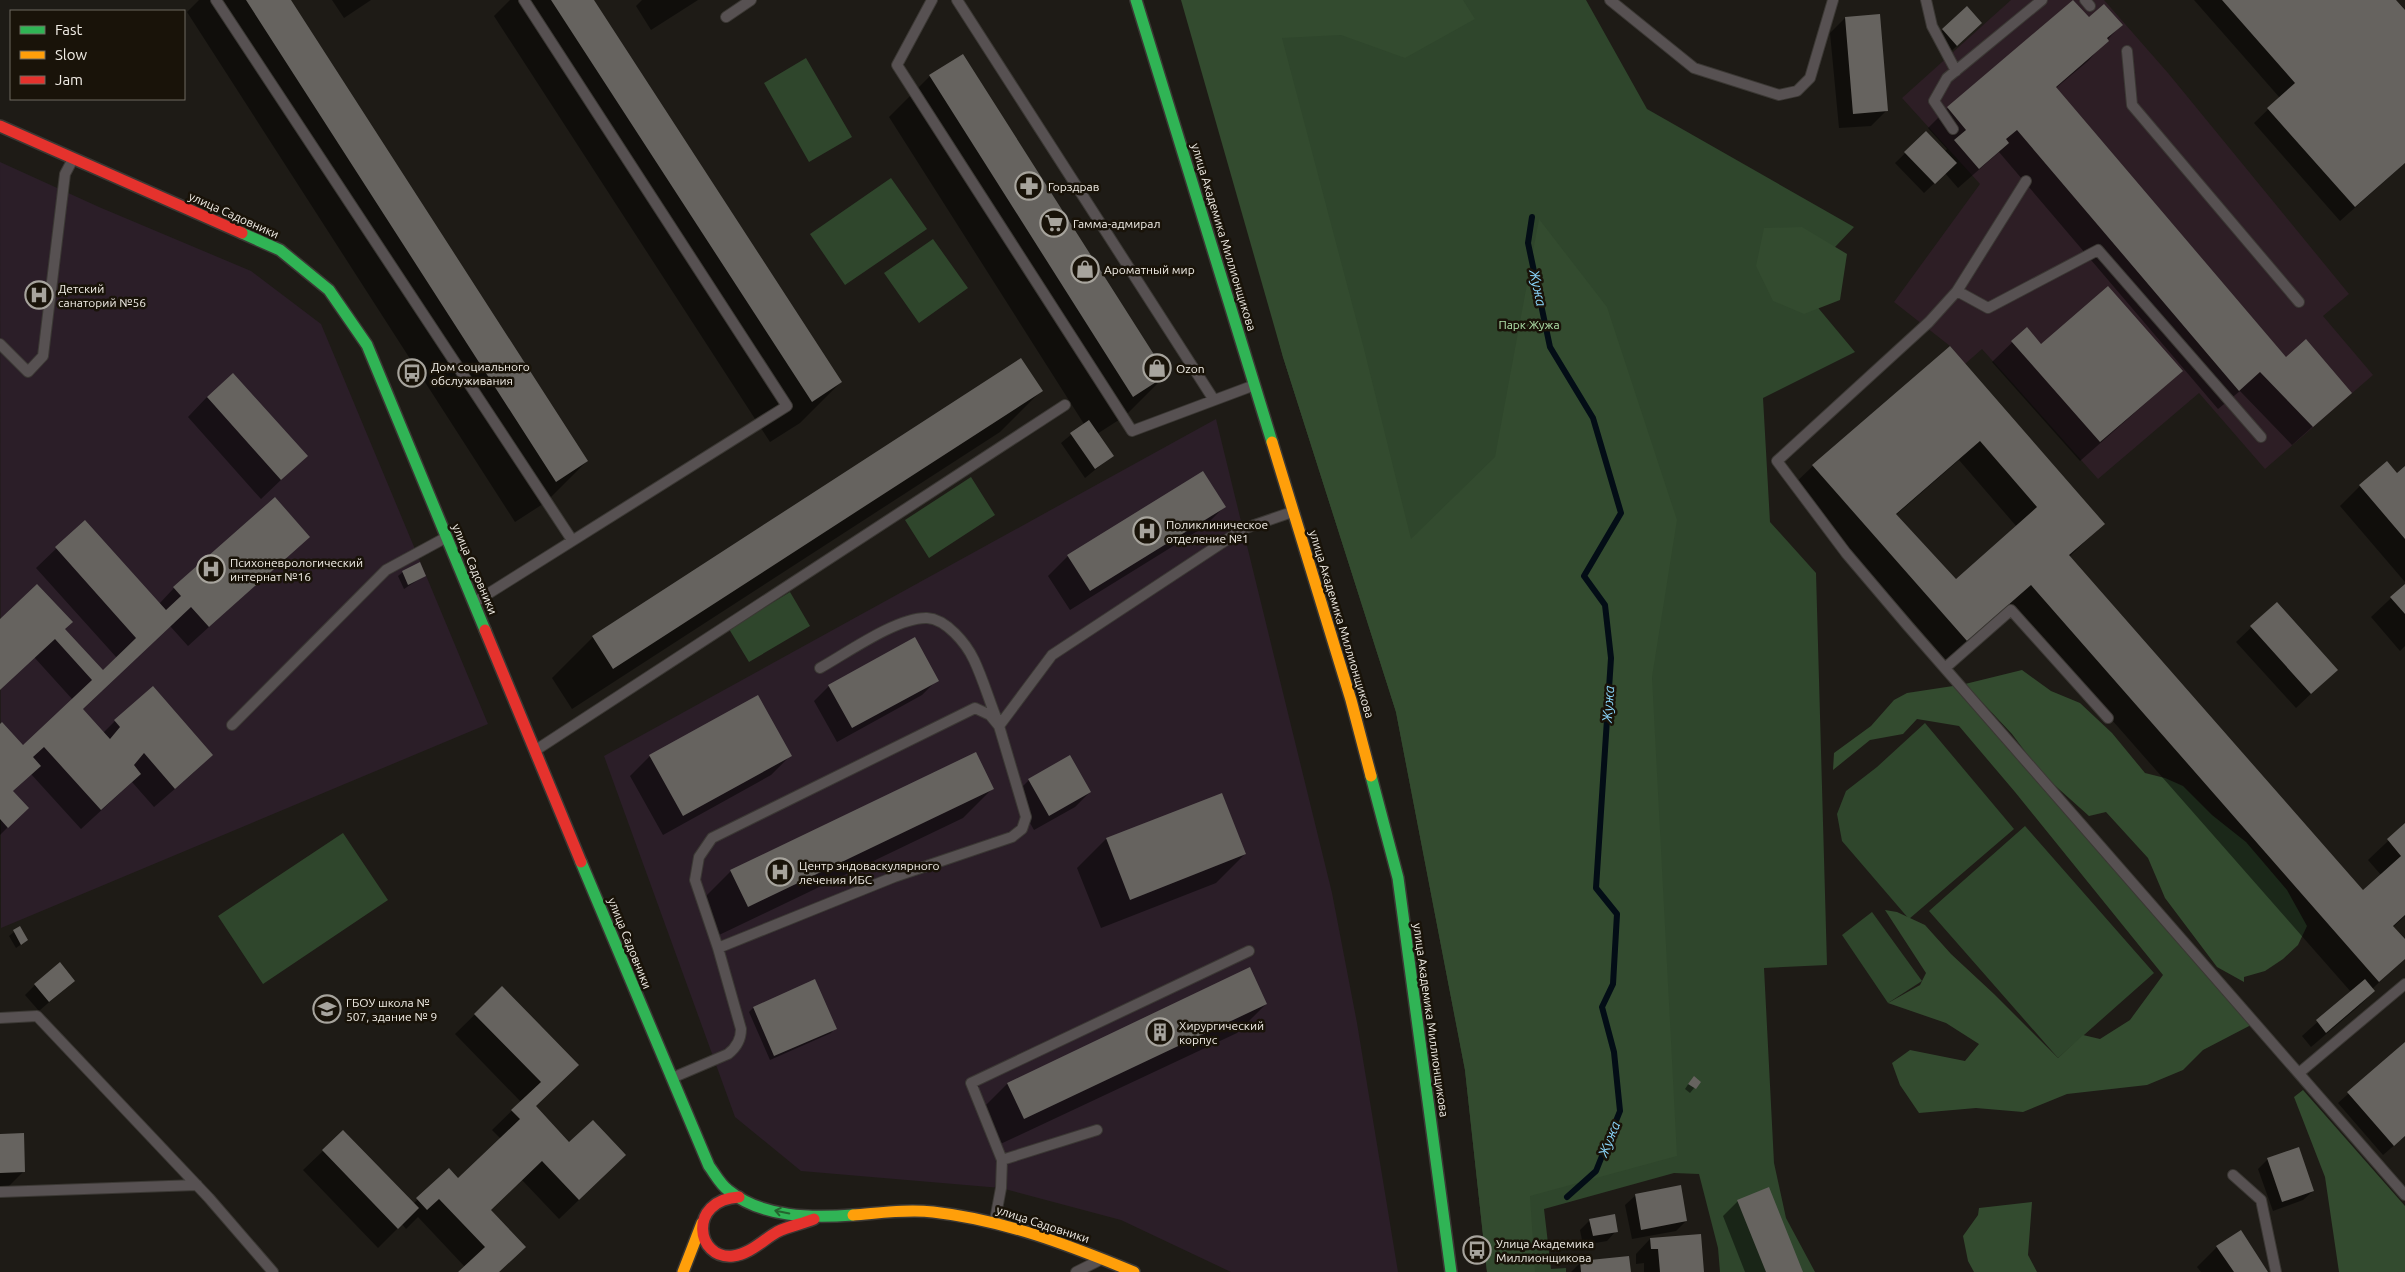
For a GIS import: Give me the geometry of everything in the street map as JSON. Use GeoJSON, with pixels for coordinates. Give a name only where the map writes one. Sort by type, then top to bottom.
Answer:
{"type":"FeatureCollection","features":[{"type":"Feature","properties":{"kind":"street","name":"улица Академика Миллионщикова"},"geometry":{"type":"LineString","coordinates":[[1136,0],[1256,384],[1351,700],[1398,878],[1451,1272]]}},
{"type":"Feature","properties":{"kind":"street","name":"улица Садовники"},"geometry":{"type":"LineString","coordinates":[[0,126],[280,250],[329,290],[367,345],[709,1166],[727,1190],[742,1199],[758,1213],[761,1225],[755,1245]]}},
{"type":"Feature","properties":{"kind":"street","name":"улица Садовники"},"geometry":{"type":"LineString","coordinates":[[683,1272],[705,1212],[716,1201],[731,1196],[779,1212],[820,1217],[889,1212],[932,1212],[995,1222],[1061,1242],[1134,1272]]}},
{"type":"Feature","properties":{"kind":"street","name":"улица Садовники"},"geometry":{"type":"LineString","coordinates":[[712,1262],[748,1251],[783,1229],[820,1217]]}},
{"type":"Feature","properties":{"kind":"street"},"geometry":{"type":"LineString","coordinates":[[702,1223],[702,1232],[710,1246],[716,1252],[732,1256]]}},
{"type":"Feature","properties":{"kind":"lane"},"geometry":{"type":"LineString","coordinates":[[216,0],[572,540]]}},
{"type":"Feature","properties":{"kind":"lane"},"geometry":{"type":"LineString","coordinates":[[474,602],[787,406],[524,0]]}},
{"type":"Feature","properties":{"kind":"lane"},"geometry":{"type":"LineString","coordinates":[[726,17],[751,0]]}},
{"type":"Feature","properties":{"kind":"lane"},"geometry":{"type":"LineString","coordinates":[[932,0],[897,65],[1132,431],[1256,384]]}},
{"type":"Feature","properties":{"kind":"lane"},"geometry":{"type":"LineString","coordinates":[[957,0],[1214,400]]}},
{"type":"Feature","properties":{"kind":"lane"},"geometry":{"type":"LineString","coordinates":[[1610,0],[1694,68],[1779,95],[1797,91],[1810,78],[1833,0]]}},
{"type":"Feature","properties":{"kind":"lane"},"geometry":{"type":"LineString","coordinates":[[1926,0],[1932,26],[1956,71]]}},
{"type":"Feature","properties":{"kind":"lane"},"geometry":{"type":"LineString","coordinates":[[1953,129],[1934,101],[1947,78],[2042,0]]}},
{"type":"Feature","properties":{"kind":"lane"},"geometry":{"type":"LineString","coordinates":[[2127,51],[2132,105],[2299,302]]}},
{"type":"Feature","properties":{"kind":"lane"},"geometry":{"type":"LineString","coordinates":[[0,344],[28,372],[43,356],[65,174],[74,159]]}},
{"type":"Feature","properties":{"kind":"lane"},"geometry":{"type":"LineString","coordinates":[[2026,181],[1957,291],[1930,322],[1777,460],[1846,553],[1944,668],[2405,1195]]}},
{"type":"Feature","properties":{"kind":"lane"},"geometry":{"type":"LineString","coordinates":[[1957,291],[1988,308],[2098,250],[2261,437]]}},
{"type":"Feature","properties":{"kind":"lane"},"geometry":{"type":"LineString","coordinates":[[536,750],[1065,405]]}},
{"type":"Feature","properties":{"kind":"lane"},"geometry":{"type":"LineString","coordinates":[[999,726],[1052,655],[1243,529],[1294,512]]}},
{"type":"Feature","properties":{"kind":"lane"},"geometry":{"type":"LineString","coordinates":[[232,726],[386,570],[446,538]]}},
{"type":"Feature","properties":{"kind":"lane"},"geometry":{"type":"LineString","coordinates":[[1944,668],[2011,610],[2108,718]]}},
{"type":"Feature","properties":{"kind":"lane"},"geometry":{"type":"LineString","coordinates":[[718,948],[894,877],[1012,837],[1022,829],[1026,818],[999,726],[974,658],[954,632],[942,623],[927,618],[897,624],[820,668]]}},
{"type":"Feature","properties":{"kind":"lane"},"geometry":{"type":"LineString","coordinates":[[671,1078],[728,1054],[734,1049],[741,1036],[741,1029],[718,948],[695,880],[699,857],[712,838],[975,708],[990,715],[999,726]]}},
{"type":"Feature","properties":{"kind":"lane"},"geometry":{"type":"LineString","coordinates":[[995,1222],[1002,1160],[971,1083],[1249,951]]}},
{"type":"Feature","properties":{"kind":"lane"},"geometry":{"type":"LineString","coordinates":[[2299,1073],[2405,984]]}},
{"type":"Feature","properties":{"kind":"lane"},"geometry":{"type":"LineString","coordinates":[[0,1018],[38,1016],[197,1185],[273,1272]]}},
{"type":"Feature","properties":{"kind":"lane"},"geometry":{"type":"LineString","coordinates":[[1002,1160],[1097,1130]]}},
{"type":"Feature","properties":{"kind":"lane"},"geometry":{"type":"LineString","coordinates":[[2233,1175],[2261,1200],[2276,1272]]}},
{"type":"Feature","properties":{"kind":"lane"},"geometry":{"type":"LineString","coordinates":[[0,1192],[197,1185]]}},
{"type":"Feature","properties":{"kind":"lane"},"geometry":{"type":"LineString","coordinates":[[1076,1272],[1102,1259]]}},
{"type":"Feature","properties":{"kind":"shaded area"},"geometry":{"type":"Polygon","coordinates":[[[2011,0],[2104,0],[2168,73],[2349,294],[2323,316],[2373,375],[2265,469],[2199,393],[2098,479],[1982,349],[1965,364],[1950,346],[1894,302],[1980,184],[1902,98],[2011,0]]]}},
{"type":"Feature","properties":{"kind":"shaded area","name":"Психоневрологический интернат №16"},"geometry":{"type":"Polygon","coordinates":[[[0,162],[99,207],[251,271],[321,324],[488,724],[1,928],[0,162]]]}},
{"type":"Feature","properties":{"kind":"shaded area"},"geometry":{"type":"Polygon","coordinates":[[[1216,419],[1332,893],[1357,1023],[1398,1272],[1231,1272],[1121,1220],[1001,1188],[801,1171],[735,1117],[604,756],[1216,419]]]}},
{"type":"Feature","properties":{"kind":"green space"},"geometry":{"type":"Polygon","coordinates":[[[1181,0],[1463,0],[1475,19],[1405,58],[1341,35],[1282,38],[1364,349],[1411,539],[1495,457],[1539,219],[1607,307],[1677,520],[1652,677],[1677,1156],[1530,1196],[1535,1272],[1487,1272],[1465,1070],[1396,712],[1283,357],[1181,0]]]}},
{"type":"Feature","properties":{"kind":"green space","name":"Парк Жужа"},"geometry":{"type":"Polygon","coordinates":[[[1191,0],[1586,0],[1647,109],[1854,227],[1799,285],[1855,352],[1763,398],[1770,522],[1816,573],[1827,965],[1764,968],[1774,1163],[1786,1218],[1815,1272],[1720,1272],[1718,1248],[1699,1174],[1674,1173],[1544,1209],[1551,1269],[1566,1268],[1566,1272],[1487,1272],[1465,1070],[1396,712],[1283,357],[1191,0]]]}},
{"type":"Feature","properties":{"kind":"green space"},"geometry":{"type":"Polygon","coordinates":[[[806,58],[852,137],[809,162],[764,83],[806,58]]]}},
{"type":"Feature","properties":{"kind":"green space"},"geometry":{"type":"Polygon","coordinates":[[[891,178],[927,229],[845,285],[810,234],[891,178]]]}},
{"type":"Feature","properties":{"kind":"green space"},"geometry":{"type":"Polygon","coordinates":[[[1802,227],[1847,254],[1840,300],[1804,314],[1773,301],[1756,266],[1764,228],[1802,227]]]}},
{"type":"Feature","properties":{"kind":"green space"},"geometry":{"type":"Polygon","coordinates":[[[933,239],[968,288],[919,323],[884,273],[933,239]]]}},
{"type":"Feature","properties":{"kind":"green space"},"geometry":{"type":"Polygon","coordinates":[[[971,477],[995,515],[929,558],[905,520],[971,477]]]}},
{"type":"Feature","properties":{"kind":"green space"},"geometry":{"type":"Polygon","coordinates":[[[790,592],[810,626],[749,662],[729,629],[790,592]]]}},
{"type":"Feature","properties":{"kind":"green space"},"geometry":{"type":"Polygon","coordinates":[[[2022,670],[2051,691],[2080,703],[2112,733],[2145,773],[2165,778],[2183,786],[2212,815],[2246,842],[2287,890],[2307,926],[2298,945],[2283,959],[2265,971],[2244,977],[2244,982],[2217,967],[2165,898],[2148,858],[2106,812],[2089,816],[2041,773],[2012,734],[1965,684],[2022,670]]]}},
{"type":"Feature","properties":{"kind":"green space"},"geometry":{"type":"Polygon","coordinates":[[[1953,686],[2251,1025],[2203,1050],[2183,1070],[2147,1085],[2067,1094],[2023,1112],[1976,1108],[1919,1113],[1900,1085],[1892,1063],[1910,1050],[1965,1061],[1979,1044],[1946,1023],[1888,1003],[1920,985],[1926,973],[1885,910],[1897,912],[1925,925],[1951,954],[2058,1058],[2083,1035],[2100,1039],[2130,1020],[2163,975],[1959,726],[1917,719],[1903,734],[1870,740],[1833,770],[1834,753],[1871,726],[1894,700],[1907,693],[1953,686]]]}},
{"type":"Feature","properties":{"kind":"green space"},"geometry":{"type":"Polygon","coordinates":[[[1925,723],[2014,829],[1909,919],[1842,841],[1837,814],[1846,791],[1877,767],[1925,723]]]}},
{"type":"Feature","properties":{"kind":"green space"},"geometry":{"type":"Polygon","coordinates":[[[2025,826],[2154,973],[2058,1058],[1929,911],[2025,826]]]}},
{"type":"Feature","properties":{"kind":"green space"},"geometry":{"type":"Polygon","coordinates":[[[343,833],[388,900],[263,984],[218,916],[343,833]]]}},
{"type":"Feature","properties":{"kind":"green space"},"geometry":{"type":"Polygon","coordinates":[[[1872,912],[1922,981],[1888,1003],[1842,935],[1872,912]]]}},
{"type":"Feature","properties":{"kind":"green space"},"geometry":{"type":"Polygon","coordinates":[[[2303,1090],[2405,1206],[2405,1272],[2339,1272],[2325,1177],[2294,1097],[2303,1090]]]}},
{"type":"Feature","properties":{"kind":"green space"},"geometry":{"type":"Polygon","coordinates":[[[2032,1202],[2028,1255],[2037,1272],[1974,1272],[1968,1261],[1963,1236],[1978,1215],[1979,1208],[2032,1202]]]}},
{"type":"Feature","properties":{"kind":"building"},"geometry":{"type":"Polygon","coordinates":[[[246,0],[291,0],[588,461],[556,482],[246,0]]]}},
{"type":"Feature","properties":{"kind":"building"},"geometry":{"type":"Polygon","coordinates":[[[551,0],[594,0],[842,382],[812,402],[551,0]]]}},
{"type":"Feature","properties":{"kind":"building"},"geometry":{"type":"Polygon","coordinates":[[[2073,0],[2089,17],[2104,4],[2123,25],[2107,38],[2109,41],[2056,87],[2286,357],[2306,339],[2352,393],[2313,427],[2260,372],[2239,391],[2017,130],[2006,139],[2009,143],[1979,169],[1954,140],[1966,130],[1947,107],[2073,0]]]}},
{"type":"Feature","properties":{"kind":"building"},"geometry":{"type":"Polygon","coordinates":[[[2222,0],[2396,0],[2405,10],[2405,163],[2355,207],[2267,108],[2295,83],[2222,0]]]}},
{"type":"Feature","properties":{"kind":"building"},"geometry":{"type":"Polygon","coordinates":[[[1967,6],[1982,23],[1957,46],[1942,29],[1967,6]]]}},
{"type":"Feature","properties":{"kind":"building"},"geometry":{"type":"Polygon","coordinates":[[[1880,14],[1888,111],[1853,114],[1845,17],[1880,14]]]}},
{"type":"Feature","properties":{"kind":"building"},"geometry":{"type":"Polygon","coordinates":[[[963,54],[1167,375],[1133,397],[929,75],[963,54]]]}},
{"type":"Feature","properties":{"kind":"building"},"geometry":{"type":"Polygon","coordinates":[[[1926,131],[1957,163],[1935,184],[1904,152],[1926,131]]]}},
{"type":"Feature","properties":{"kind":"building"},"geometry":{"type":"Polygon","coordinates":[[[2108,286],[2183,371],[2100,442],[2011,341],[2027,327],[2041,344],[2108,286]]]}},
{"type":"Feature","properties":{"kind":"building"},"geometry":{"type":"Polygon","coordinates":[[[1950,346],[2105,524],[2069,555],[2363,890],[2401,856],[2387,839],[2405,823],[2405,915],[2393,926],[2405,939],[2405,959],[2379,982],[2031,585],[1967,641],[1812,465],[1950,346]],[[1980,441],[1896,514],[1956,579],[2037,507],[1980,441]]]}},
{"type":"Feature","properties":{"kind":"building"},"geometry":{"type":"Polygon","coordinates":[[[1021,358],[1043,391],[613,669],[592,636],[1021,358]]]}},
{"type":"Feature","properties":{"kind":"building"},"geometry":{"type":"Polygon","coordinates":[[[233,373],[308,456],[281,480],[207,397],[233,373]]]}},
{"type":"Feature","properties":{"kind":"building"},"geometry":{"type":"Polygon","coordinates":[[[1089,420],[1114,456],[1095,469],[1070,433],[1089,420]]]}},
{"type":"Feature","properties":{"kind":"building"},"geometry":{"type":"Polygon","coordinates":[[[2387,461],[2397,473],[2405,466],[2405,539],[2359,485],[2387,461]]]}},
{"type":"Feature","properties":{"kind":"building","name":"Поликлиническое отделение №1"},"geometry":{"type":"Polygon","coordinates":[[[1203,471],[1226,507],[1090,591],[1067,555],[1203,471]]]}},
{"type":"Feature","properties":{"kind":"building"},"geometry":{"type":"Polygon","coordinates":[[[275,497],[310,537],[209,627],[191,607],[83,709],[110,739],[120,727],[114,720],[153,686],[213,755],[175,789],[144,753],[134,765],[141,774],[101,810],[44,747],[33,757],[41,766],[13,791],[29,808],[8,828],[0,819],[0,724],[2,722],[23,745],[92,680],[55,639],[0,690],[0,619],[37,584],[73,622],[65,629],[103,670],[136,638],[55,547],[85,520],[166,610],[181,596],[173,587],[275,497]]]}},
{"type":"Feature","properties":{"kind":"building"},"geometry":{"type":"Polygon","coordinates":[[[420,562],[426,576],[408,585],[402,571],[420,562]]]}},
{"type":"Feature","properties":{"kind":"building"},"geometry":{"type":"Polygon","coordinates":[[[2405,584],[2405,614],[2390,597],[2405,584]]]}},
{"type":"Feature","properties":{"kind":"building"},"geometry":{"type":"Polygon","coordinates":[[[2277,602],[2338,670],[2311,694],[2250,626],[2277,602]]]}},
{"type":"Feature","properties":{"kind":"building"},"geometry":{"type":"Polygon","coordinates":[[[915,637],[939,681],[852,728],[828,685],[915,637]]]}},
{"type":"Feature","properties":{"kind":"building"},"geometry":{"type":"Polygon","coordinates":[[[758,695],[792,756],[683,816],[649,755],[758,695]]]}},
{"type":"Feature","properties":{"kind":"building"},"geometry":{"type":"Polygon","coordinates":[[[976,752],[994,789],[748,907],[730,870],[976,752]]]}},
{"type":"Feature","properties":{"kind":"building"},"geometry":{"type":"Polygon","coordinates":[[[1070,755],[1091,792],[1049,816],[1028,779],[1070,755]]]}},
{"type":"Feature","properties":{"kind":"building"},"geometry":{"type":"Polygon","coordinates":[[[1222,793],[1246,854],[1130,900],[1106,838],[1222,793]]]}},
{"type":"Feature","properties":{"kind":"building"},"geometry":{"type":"Polygon","coordinates":[[[20,926],[28,940],[21,945],[13,930],[20,926]]]}},
{"type":"Feature","properties":{"kind":"building"},"geometry":{"type":"Polygon","coordinates":[[[60,962],[75,981],[49,1002],[34,984],[60,962]]]}},
{"type":"Feature","properties":{"kind":"building","name":"Хирургический корпус"},"geometry":{"type":"Polygon","coordinates":[[[1250,967],[1267,1004],[1024,1119],[1007,1083],[1250,967]]]}},
{"type":"Feature","properties":{"kind":"building"},"geometry":{"type":"Polygon","coordinates":[[[815,979],[837,1029],[774,1056],[753,1007],[815,979]]]}},
{"type":"Feature","properties":{"kind":"building"},"geometry":{"type":"Polygon","coordinates":[[[2365,979],[2375,991],[2326,1033],[2316,1020],[2365,979]]]}},
{"type":"Feature","properties":{"kind":"building"},"geometry":{"type":"Polygon","coordinates":[[[502,986],[579,1065],[536,1106],[569,1142],[593,1120],[626,1155],[579,1200],[542,1161],[491,1210],[526,1247],[499,1272],[458,1272],[485,1247],[439,1199],[427,1210],[416,1198],[449,1168],[458,1178],[520,1119],[511,1110],[541,1082],[474,1014],[502,986]]]}},
{"type":"Feature","properties":{"kind":"building"},"geometry":{"type":"Polygon","coordinates":[[[2405,1042],[2405,1136],[2394,1146],[2347,1092],[2405,1042]]]}},
{"type":"Feature","properties":{"kind":"building"},"geometry":{"type":"Polygon","coordinates":[[[1694,1076],[1701,1082],[1696,1089],[1688,1084],[1694,1076]]]}},
{"type":"Feature","properties":{"kind":"building"},"geometry":{"type":"Polygon","coordinates":[[[343,1130],[419,1208],[398,1229],[322,1150],[343,1130]]]}},
{"type":"Feature","properties":{"kind":"building"},"geometry":{"type":"Polygon","coordinates":[[[24,1133],[25,1172],[0,1173],[0,1134],[24,1133]]]}},
{"type":"Feature","properties":{"kind":"building"},"geometry":{"type":"Polygon","coordinates":[[[2299,1147],[2314,1191],[2282,1202],[2267,1158],[2299,1147]]]}},
{"type":"Feature","properties":{"kind":"building"},"geometry":{"type":"Polygon","coordinates":[[[1681,1185],[1687,1221],[1641,1230],[1635,1194],[1681,1185]]]}},
{"type":"Feature","properties":{"kind":"building"},"geometry":{"type":"Polygon","coordinates":[[[1769,1187],[1803,1272],[1766,1272],[1737,1200],[1769,1187]]]}},
{"type":"Feature","properties":{"kind":"building"},"geometry":{"type":"Polygon","coordinates":[[[1615,1214],[1618,1232],[1593,1236],[1589,1219],[1615,1214]]]}},
{"type":"Feature","properties":{"kind":"building"},"geometry":{"type":"Polygon","coordinates":[[[2241,1230],[2268,1272],[2234,1272],[2216,1246],[2241,1230]]]}},
{"type":"Feature","properties":{"kind":"building"},"geometry":{"type":"Polygon","coordinates":[[[1701,1234],[1704,1272],[1660,1272],[1658,1249],[1651,1249],[1650,1238],[1701,1234]]]}},
{"type":"Feature","properties":{"kind":"building"},"geometry":{"type":"Polygon","coordinates":[[[1629,1256],[1631,1272],[1581,1272],[1580,1261],[1629,1256]]]}},
{"type":"Feature","properties":{"kind":"waterway","name":"Жужа"},"geometry":{"type":"LineString","coordinates":[[1532,217],[1528,243],[1550,347],[1593,418],[1621,513],[1584,576],[1605,605],[1611,658],[1596,888],[1617,914],[1613,984],[1602,1007],[1614,1052],[1620,1111],[1596,1171],[1567,1197]]}},
{"type":"Feature","properties":{"kind":"traffic: fast"},"geometry":{"type":"LineString","coordinates":[[1136,0],[1272,442]]}},
{"type":"Feature","properties":{"kind":"traffic: fast"},"geometry":{"type":"LineString","coordinates":[[242,233],[280,250],[329,290],[367,345],[485,630]]}},
{"type":"Feature","properties":{"kind":"traffic: fast"},"geometry":{"type":"LineString","coordinates":[[1371,776],[1398,878],[1451,1272]]}},
{"type":"Feature","properties":{"kind":"traffic: fast"},"geometry":{"type":"LineString","coordinates":[[581,862],[709,1166],[720,1182],[741,1199],[772,1211],[804,1216],[853,1215]]}},
{"type":"Feature","properties":{"kind":"traffic: slow"},"geometry":{"type":"LineString","coordinates":[[1272,442],[1351,700],[1371,776]]}},
{"type":"Feature","properties":{"kind":"traffic: slow"},"geometry":{"type":"LineString","coordinates":[[853,1215],[923,1211],[985,1221],[1061,1243],[1134,1272]]}},
{"type":"Feature","properties":{"kind":"traffic: slow"},"geometry":{"type":"LineString","coordinates":[[683,1272],[702,1223]]}},
{"type":"Feature","properties":{"kind":"traffic: jam"},"geometry":{"type":"LineString","coordinates":[[0,126],[242,233]]}},
{"type":"Feature","properties":{"kind":"traffic: jam"},"geometry":{"type":"LineString","coordinates":[[485,630],[581,862]]}},
{"type":"Feature","properties":{"kind":"traffic: jam"},"geometry":{"type":"LineString","coordinates":[[739,1197],[722,1201],[711,1208],[704,1218],[705,1240],[711,1249],[721,1255],[733,1256],[745,1253],[777,1232],[814,1219]]}},
{"type":"Feature","properties":{"kind":"place","name":"Горздрав"},"geometry":{"type":"Point","coordinates":[1029,186]}},
{"type":"Feature","properties":{"kind":"place","name":"Гамма-адмирал"},"geometry":{"type":"Point","coordinates":[1054,223]}},
{"type":"Feature","properties":{"kind":"place","name":"Ароматный мир"},"geometry":{"type":"Point","coordinates":[1085,269]}},
{"type":"Feature","properties":{"kind":"place","name":"Детский санаторий №56"},"geometry":{"type":"Point","coordinates":[39,295]}},
{"type":"Feature","properties":{"kind":"place","name":"Ozon"},"geometry":{"type":"Point","coordinates":[1157,368]}},
{"type":"Feature","properties":{"kind":"place","name":"Дом социального обслуживания"},"geometry":{"type":"Point","coordinates":[412,373]}},
{"type":"Feature","properties":{"kind":"place","name":"Поликлиническое отделение №1"},"geometry":{"type":"Point","coordinates":[1147,531]}},
{"type":"Feature","properties":{"kind":"place","name":"Психоневрологический интернат №16"},"geometry":{"type":"Point","coordinates":[211,569]}},
{"type":"Feature","properties":{"kind":"place","name":"Центр эндоваскулярного лечения ИБС"},"geometry":{"type":"Point","coordinates":[780,872]}},
{"type":"Feature","properties":{"kind":"place","name":"ГБОУ школа № 507, здание № 9"},"geometry":{"type":"Point","coordinates":[327,1009]}},
{"type":"Feature","properties":{"kind":"place","name":"Хирургический корпус"},"geometry":{"type":"Point","coordinates":[1160,1032]}},
{"type":"Feature","properties":{"kind":"place","name":"Улица Академика Миллионщикова"},"geometry":{"type":"Point","coordinates":[1477,1250]}}]}
